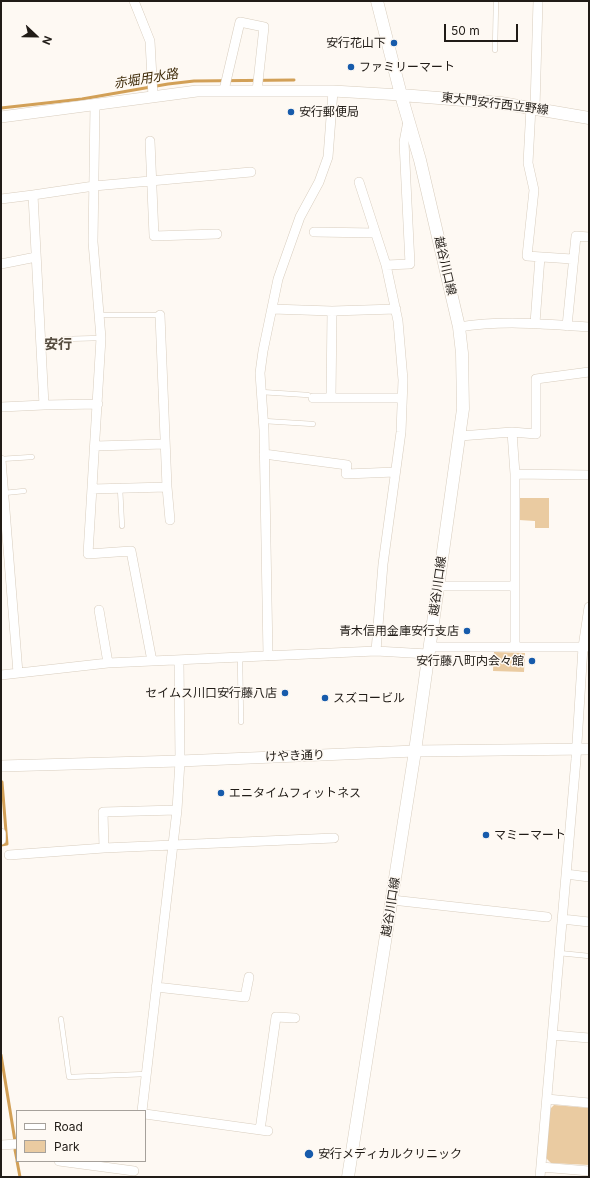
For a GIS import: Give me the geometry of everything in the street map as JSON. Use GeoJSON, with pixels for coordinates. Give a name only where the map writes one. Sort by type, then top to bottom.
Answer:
{"type":"FeatureCollection","features":[{"type":"Feature","properties":{"kind":"main road","name":"越谷川口線"},"geometry":{"type":"LineString","coordinates":[[348,1177],[415,751],[428,650],[460,436],[463,383],[459,327],[408,118],[377,1]]}},
{"type":"Feature","properties":{"kind":"main road","name":"東大門安行西立野線"},"geometry":{"type":"LineString","coordinates":[[401,95],[473,100],[533,107],[589,118]]}},
{"type":"Feature","properties":{"kind":"street"},"geometry":{"type":"LineString","coordinates":[[134,1],[150,41],[153,95]]}},
{"type":"Feature","properties":{"kind":"street"},"geometry":{"type":"LineString","coordinates":[[538,1],[533,107],[528,163],[534,190],[527,256],[572,259]]}},
{"type":"Feature","properties":{"kind":"street"},"geometry":{"type":"LineString","coordinates":[[224,90],[240,22],[264,27],[257,90]]}},
{"type":"Feature","properties":{"kind":"street"},"geometry":{"type":"LineString","coordinates":[[1,117],[153,95],[197,91],[333,91],[401,95]]}},
{"type":"Feature","properties":{"kind":"street"},"geometry":{"type":"LineString","coordinates":[[268,656],[264,421],[260,372],[278,279],[300,217],[319,182],[328,157],[333,91]]}},
{"type":"Feature","properties":{"kind":"street"},"geometry":{"type":"LineString","coordinates":[[95,104],[95,278],[100,315],[101,338],[88,554],[132,551],[152,661]]}},
{"type":"Feature","properties":{"kind":"street"},"geometry":{"type":"LineString","coordinates":[[386,265],[410,264],[404,142],[408,118]]}},
{"type":"Feature","properties":{"kind":"street"},"geometry":{"type":"LineString","coordinates":[[150,141],[154,236],[217,234]]}},
{"type":"Feature","properties":{"kind":"street"},"geometry":{"type":"LineString","coordinates":[[1,199],[94,186],[251,172]]}},
{"type":"Feature","properties":{"kind":"street"},"geometry":{"type":"LineString","coordinates":[[359,182],[386,265],[396,309],[402,372],[401,432],[383,564],[376,651]]}},
{"type":"Feature","properties":{"kind":"street"},"geometry":{"type":"LineString","coordinates":[[33,195],[44,405]]}},
{"type":"Feature","properties":{"kind":"street"},"geometry":{"type":"LineString","coordinates":[[314,232],[375,233]]}},
{"type":"Feature","properties":{"kind":"street"},"geometry":{"type":"LineString","coordinates":[[567,326],[572,259],[576,236],[589,237]]}},
{"type":"Feature","properties":{"kind":"street"},"geometry":{"type":"LineString","coordinates":[[1,264],[36,257]]}},
{"type":"Feature","properties":{"kind":"street"},"geometry":{"type":"LineString","coordinates":[[535,323],[540,257]]}},
{"type":"Feature","properties":{"kind":"street"},"geometry":{"type":"LineString","coordinates":[[272,309],[332,311],[396,309]]}},
{"type":"Feature","properties":{"kind":"street"},"geometry":{"type":"LineString","coordinates":[[331,398],[332,311]]}},
{"type":"Feature","properties":{"kind":"street"},"geometry":{"type":"LineString","coordinates":[[160,314],[167,487],[170,520]]}},
{"type":"Feature","properties":{"kind":"street"},"geometry":{"type":"LineString","coordinates":[[459,327],[480,324],[535,323],[589,328]]}},
{"type":"Feature","properties":{"kind":"street"},"geometry":{"type":"LineString","coordinates":[[460,436],[512,432],[536,434],[536,379],[589,372]]}},
{"type":"Feature","properties":{"kind":"street"},"geometry":{"type":"LineString","coordinates":[[311,396],[331,398],[402,398]]}},
{"type":"Feature","properties":{"kind":"street"},"geometry":{"type":"LineString","coordinates":[[1,407],[98,404]]}},
{"type":"Feature","properties":{"kind":"street"},"geometry":{"type":"LineString","coordinates":[[512,432],[514,474],[515,646]]}},
{"type":"Feature","properties":{"kind":"street"},"geometry":{"type":"LineString","coordinates":[[95,446],[165,444]]}},
{"type":"Feature","properties":{"kind":"street"},"geometry":{"type":"LineString","coordinates":[[264,454],[347,465],[346,474],[395,472]]}},
{"type":"Feature","properties":{"kind":"street"},"geometry":{"type":"LineString","coordinates":[[1,460],[4,493],[6,571],[18,673]]}},
{"type":"Feature","properties":{"kind":"street"},"geometry":{"type":"LineString","coordinates":[[514,474],[589,475]]}},
{"type":"Feature","properties":{"kind":"street"},"geometry":{"type":"LineString","coordinates":[[92,489],[167,487]]}},
{"type":"Feature","properties":{"kind":"street"},"geometry":{"type":"LineString","coordinates":[[438,586],[515,586]]}},
{"type":"Feature","properties":{"kind":"street"},"geometry":{"type":"LineString","coordinates":[[540,1177],[589,607]]}},
{"type":"Feature","properties":{"kind":"street"},"geometry":{"type":"LineString","coordinates":[[99,610],[108,663]]}},
{"type":"Feature","properties":{"kind":"street"},"geometry":{"type":"LineString","coordinates":[[1,675],[108,663],[515,646],[586,647]]}},
{"type":"Feature","properties":{"kind":"street"},"geometry":{"type":"LineString","coordinates":[[142,1110],[177,810],[180,761],[179,661]]}},
{"type":"Feature","properties":{"kind":"street","name":"けやき通り"},"geometry":{"type":"LineString","coordinates":[[1,766],[180,761],[415,751],[589,749]]}},
{"type":"Feature","properties":{"kind":"street"},"geometry":{"type":"LineString","coordinates":[[104,848],[103,812],[177,810]]}},
{"type":"Feature","properties":{"kind":"street"},"geometry":{"type":"LineString","coordinates":[[1,833],[1,840]]}},
{"type":"Feature","properties":{"kind":"street"},"geometry":{"type":"LineString","coordinates":[[9,855],[104,848],[334,838]]}},
{"type":"Feature","properties":{"kind":"street"},"geometry":{"type":"LineString","coordinates":[[566,874],[589,877]]}},
{"type":"Feature","properties":{"kind":"street"},"geometry":{"type":"LineString","coordinates":[[392,900],[547,917]]}},
{"type":"Feature","properties":{"kind":"street"},"geometry":{"type":"LineString","coordinates":[[562,919],[589,922]]}},
{"type":"Feature","properties":{"kind":"street"},"geometry":{"type":"LineString","coordinates":[[156,987],[245,997],[249,977]]}},
{"type":"Feature","properties":{"kind":"street"},"geometry":{"type":"LineString","coordinates":[[146,1114],[264,1130],[276,1017],[294,1018]]}},
{"type":"Feature","properties":{"kind":"street"},"geometry":{"type":"LineString","coordinates":[[552,1035],[589,1038]]}},
{"type":"Feature","properties":{"kind":"street"},"geometry":{"type":"LineString","coordinates":[[547,1099],[589,1103]]}},
{"type":"Feature","properties":{"kind":"street"},"geometry":{"type":"LineString","coordinates":[[1,1145],[16,1144]]}},
{"type":"Feature","properties":{"kind":"street"},"geometry":{"type":"LineString","coordinates":[[68,1162],[134,1174],[136,1162]]}},
{"type":"Feature","properties":{"kind":"street"},"geometry":{"type":"LineString","coordinates":[[541,1167],[589,1171]]}},
{"type":"Feature","properties":{"kind":"lane"},"geometry":{"type":"LineString","coordinates":[[495,50],[496,1]]}},
{"type":"Feature","properties":{"kind":"lane"},"geometry":{"type":"LineString","coordinates":[[100,315],[160,314]]}},
{"type":"Feature","properties":{"kind":"lane"},"geometry":{"type":"LineString","coordinates":[[64,339],[101,338]]}},
{"type":"Feature","properties":{"kind":"lane"},"geometry":{"type":"LineString","coordinates":[[261,392],[311,396]]}},
{"type":"Feature","properties":{"kind":"lane"},"geometry":{"type":"LineString","coordinates":[[264,421],[313,424]]}},
{"type":"Feature","properties":{"kind":"lane"},"geometry":{"type":"LineString","coordinates":[[1,460],[32,457]]}},
{"type":"Feature","properties":{"kind":"lane"},"geometry":{"type":"LineString","coordinates":[[120,488],[122,526]]}},
{"type":"Feature","properties":{"kind":"lane"},"geometry":{"type":"LineString","coordinates":[[4,493],[24,491]]}},
{"type":"Feature","properties":{"kind":"lane"},"geometry":{"type":"LineString","coordinates":[[240,658],[240,722]]}},
{"type":"Feature","properties":{"kind":"lane"},"geometry":{"type":"LineString","coordinates":[[559,953],[589,956]]}},
{"type":"Feature","properties":{"kind":"lane"},"geometry":{"type":"LineString","coordinates":[[61,1019],[69,1077],[146,1074]]}},
{"type":"Feature","properties":{"kind":"green space"},"geometry":{"type":"Polygon","coordinates":[[[519,498],[549,498],[549,528],[535,528],[535,521],[519,520],[519,498]]]}},
{"type":"Feature","properties":{"kind":"green space"},"geometry":{"type":"Polygon","coordinates":[[[494,652],[525,653],[524,672],[493,671],[494,652]]]}},
{"type":"Feature","properties":{"kind":"green space"},"geometry":{"type":"Polygon","coordinates":[[[554,1105],[589,1108],[589,1165],[551,1163],[545,1157],[550,1109],[554,1105]]]}},
{"type":"Feature","properties":{"kind":"waterway","name":"赤堀用水路"},"geometry":{"type":"LineString","coordinates":[[1,108],[82,99],[194,81],[294,80]]}},
{"type":"Feature","properties":{"kind":"waterway"},"geometry":{"type":"LineString","coordinates":[[1,845],[7,844],[2,782]]}},
{"type":"Feature","properties":{"kind":"waterway"},"geometry":{"type":"LineString","coordinates":[[1,1055],[15,1141]]}},
{"type":"Feature","properties":{"kind":"waterway"},"geometry":{"type":"LineString","coordinates":[[15,1150],[16,1155]]}},
{"type":"Feature","properties":{"kind":"waterway"},"geometry":{"type":"LineString","coordinates":[[17,1162],[20,1177]]}},
{"type":"Feature","properties":{"kind":"place","name":"安行花山下"},"geometry":{"type":"Point","coordinates":[394,43]}},
{"type":"Feature","properties":{"kind":"place","name":"ファミリーマート"},"geometry":{"type":"Point","coordinates":[351,67]}},
{"type":"Feature","properties":{"kind":"place","name":"安行郵便局"},"geometry":{"type":"Point","coordinates":[291,112]}},
{"type":"Feature","properties":{"kind":"place","name":"青木信用金庫安行支店"},"geometry":{"type":"Point","coordinates":[467,631]}},
{"type":"Feature","properties":{"kind":"place","name":"安行藤八町内会々館"},"geometry":{"type":"Point","coordinates":[532,661]}},
{"type":"Feature","properties":{"kind":"place","name":"セイムス川口安行藤八店"},"geometry":{"type":"Point","coordinates":[285,693]}},
{"type":"Feature","properties":{"kind":"place","name":"スズコービル"},"geometry":{"type":"Point","coordinates":[325,698]}},
{"type":"Feature","properties":{"kind":"place","name":"エニタイムフィットネス"},"geometry":{"type":"Point","coordinates":[221,793]}},
{"type":"Feature","properties":{"kind":"place","name":"マミーマート"},"geometry":{"type":"Point","coordinates":[486,835]}},
{"type":"Feature","properties":{"kind":"place","name":"安行メディカルクリニック"},"geometry":{"type":"Point","coordinates":[309,1154]}},
{"type":"Feature","properties":{"kind":"district","name":"安行"},"geometry":{"type":"Point","coordinates":[58,345]}}]}
